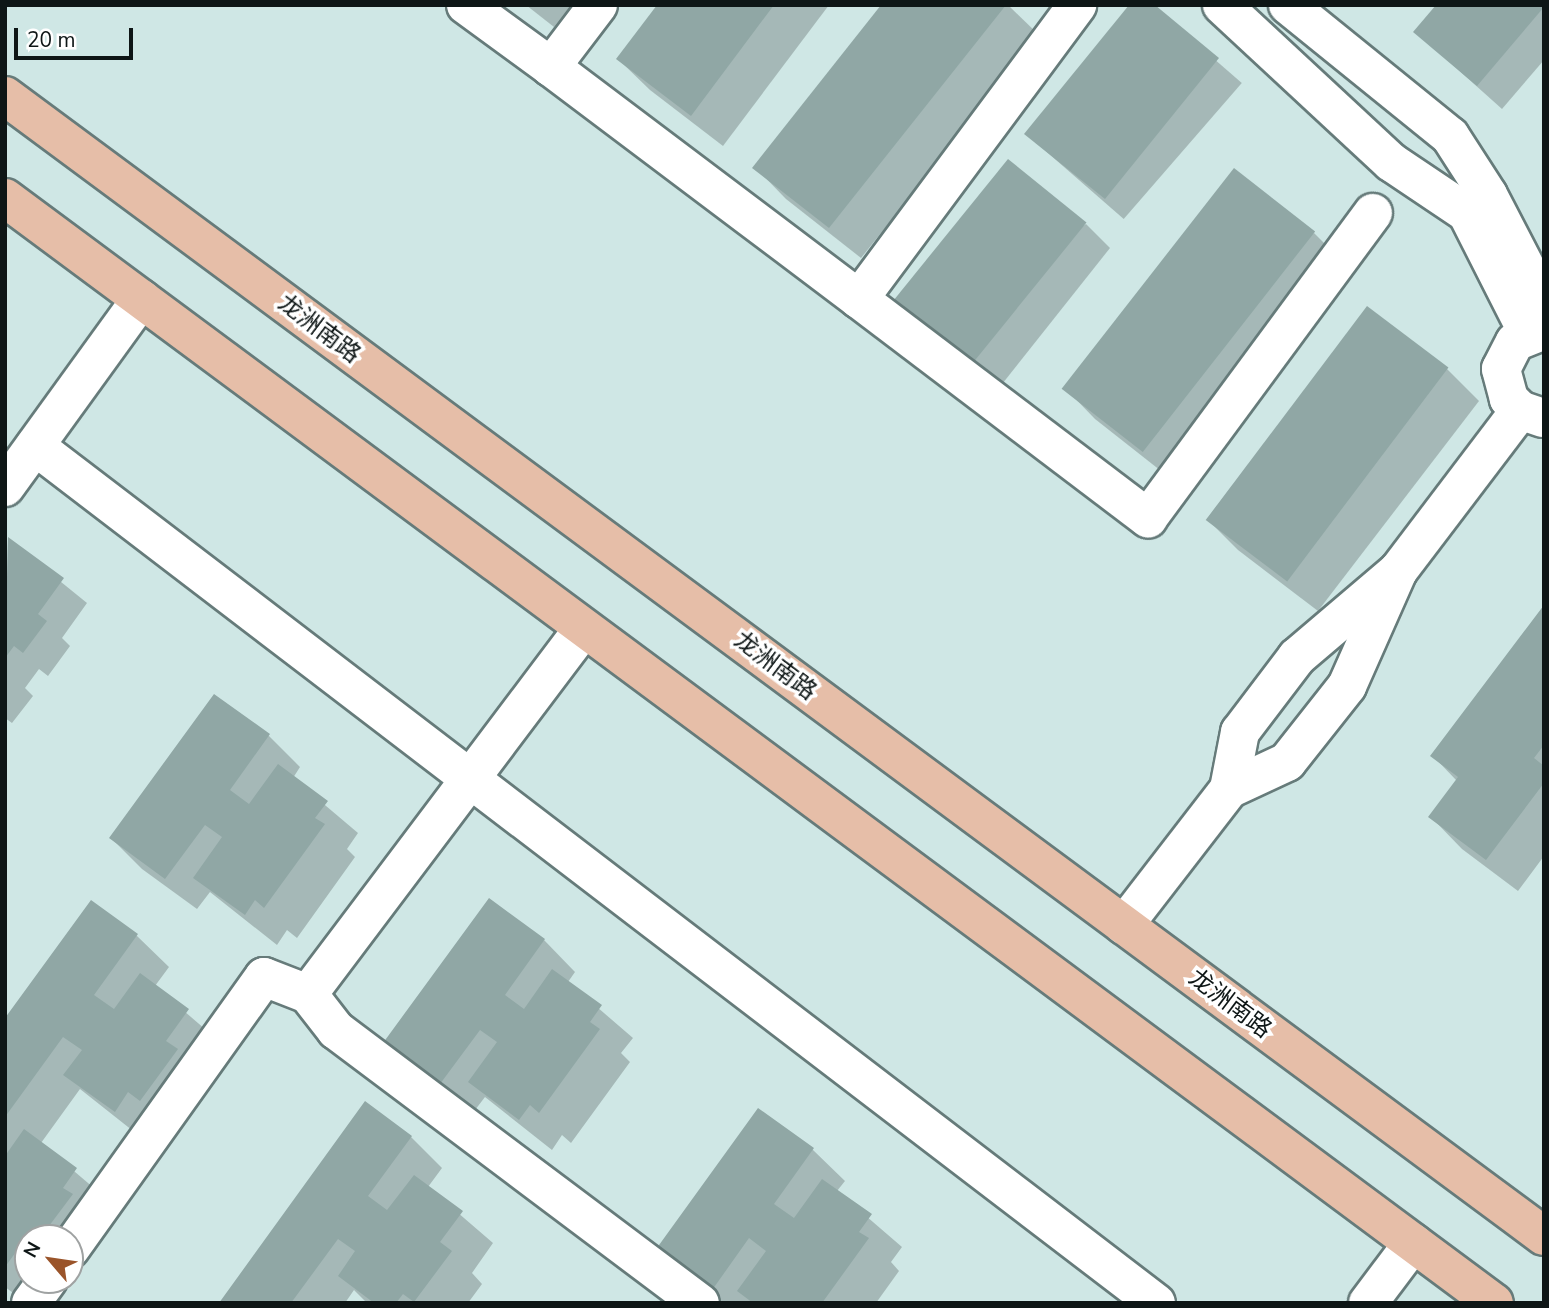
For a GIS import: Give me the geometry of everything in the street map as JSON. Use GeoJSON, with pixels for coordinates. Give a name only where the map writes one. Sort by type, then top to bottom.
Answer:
{"type":"FeatureCollection","features":[{"type":"Feature","properties":{"kind":"main road","name":"龙洲南路"},"geometry":{"type":"LineString","coordinates":[[5,96],[1544,1236]]}},
{"type":"Feature","properties":{"kind":"main road"},"geometry":{"type":"LineString","coordinates":[[5,198],[1494,1303]]}},
{"type":"Feature","properties":{"kind":"street"},"geometry":{"type":"LineString","coordinates":[[466,5],[1148,518],[1373,213]]}},
{"type":"Feature","properties":{"kind":"street"},"geometry":{"type":"LineString","coordinates":[[551,67],[598,5]]}},
{"type":"Feature","properties":{"kind":"street"},"geometry":{"type":"LineString","coordinates":[[859,299],[1076,5]]}},
{"type":"Feature","properties":{"kind":"street"},"geometry":{"type":"LineString","coordinates":[[1223,5],[1391,162],[1467,213],[1538,322]]}},
{"type":"Feature","properties":{"kind":"street"},"geometry":{"type":"LineString","coordinates":[[1288,5],[1450,136],[1488,195],[1538,322]]}},
{"type":"Feature","properties":{"kind":"street"},"geometry":{"type":"LineString","coordinates":[[5,487],[141,299]]}},
{"type":"Feature","properties":{"kind":"street"},"geometry":{"type":"LineString","coordinates":[[1230,789],[1240,732],[1297,657],[1398,571],[1532,414],[1502,385],[1501,369],[1506,354],[1538,322]]}},
{"type":"Feature","properties":{"kind":"street"},"geometry":{"type":"LineString","coordinates":[[35,446],[1156,1303]]}},
{"type":"Feature","properties":{"kind":"street"},"geometry":{"type":"LineString","coordinates":[[1124,925],[1230,789],[1287,762],[1338,697],[1398,571]]}},
{"type":"Feature","properties":{"kind":"street"},"geometry":{"type":"LineString","coordinates":[[308,994],[584,628]]}},
{"type":"Feature","properties":{"kind":"street"},"geometry":{"type":"LineString","coordinates":[[84,1229],[264,977],[308,994],[336,1030],[700,1303]]}},
{"type":"Feature","properties":{"kind":"street"},"geometry":{"type":"LineString","coordinates":[[1367,1303],[1413,1243]]}},
{"type":"Feature","properties":{"kind":"building"},"geometry":{"type":"Polygon","coordinates":[[[657,5],[774,5],[691,116],[616,59],[657,5]]]}},
{"type":"Feature","properties":{"kind":"building"},"geometry":{"type":"Polygon","coordinates":[[[881,5],[1006,5],[829,228],[752,168],[881,5]]]}},
{"type":"Feature","properties":{"kind":"building"},"geometry":{"type":"Polygon","coordinates":[[[1129,5],[1155,5],[1219,58],[1105,199],[1024,134],[1129,5]]]}},
{"type":"Feature","properties":{"kind":"building"},"geometry":{"type":"Polygon","coordinates":[[[1436,5],[1544,7],[1477,86],[1413,32],[1436,5]]]}},
{"type":"Feature","properties":{"kind":"building"},"geometry":{"type":"Polygon","coordinates":[[[1008,159],[1086,223],[967,370],[888,307],[1008,159]]]}},
{"type":"Feature","properties":{"kind":"building"},"geometry":{"type":"Polygon","coordinates":[[[1234,168],[1315,231],[1143,452],[1062,389],[1234,168]]]}},
{"type":"Feature","properties":{"kind":"building"},"geometry":{"type":"Polygon","coordinates":[[[1367,306],[1448,367],[1287,581],[1206,520],[1367,306]]]}},
{"type":"Feature","properties":{"kind":"building"},"geometry":{"type":"Polygon","coordinates":[[[8,537],[64,578],[38,614],[47,621],[23,653],[14,646],[5,658],[8,537]]]}},
{"type":"Feature","properties":{"kind":"building"},"geometry":{"type":"Polygon","coordinates":[[[1544,605],[1544,745],[1534,758],[1544,766],[1544,783],[1486,860],[1428,817],[1458,777],[1430,756],[1544,605]]]}},
{"type":"Feature","properties":{"kind":"building"},"geometry":{"type":"Polygon","coordinates":[[[214,694],[270,734],[230,790],[249,804],[278,764],[328,801],[315,818],[325,824],[264,908],[255,900],[245,915],[193,878],[222,837],[205,825],[165,879],[109,838],[214,694]]]}},
{"type":"Feature","properties":{"kind":"building"},"geometry":{"type":"Polygon","coordinates":[[[489,898],[545,939],[505,995],[524,1009],[552,969],[602,1005],[590,1022],[600,1029],[539,1113],[530,1105],[519,1120],[468,1082],[497,1042],[480,1030],[440,1084],[383,1043],[489,898]]]}},
{"type":"Feature","properties":{"kind":"building"},"geometry":{"type":"Polygon","coordinates":[[[91,900],[138,934],[94,995],[114,1009],[140,973],[189,1009],[166,1041],[178,1049],[140,1101],[128,1092],[115,1112],[63,1075],[82,1050],[63,1037],[5,1117],[5,1018],[91,900]]]}},
{"type":"Feature","properties":{"kind":"building"},"geometry":{"type":"Polygon","coordinates":[[[365,1101],[412,1136],[368,1196],[387,1210],[414,1175],[463,1211],[440,1242],[452,1251],[414,1302],[403,1294],[396,1303],[374,1303],[338,1276],[355,1251],[338,1239],[291,1303],[219,1303],[365,1101]]]}},
{"type":"Feature","properties":{"kind":"building"},"geometry":{"type":"Polygon","coordinates":[[[758,1108],[814,1148],[774,1204],[794,1218],[822,1179],[872,1214],[859,1232],[869,1238],[822,1303],[753,1303],[737,1291],[766,1251],[749,1238],[710,1293],[654,1252],[758,1108]]]}},
{"type":"Feature","properties":{"kind":"building"},"geometry":{"type":"Polygon","coordinates":[[[24,1129],[77,1168],[63,1188],[73,1194],[50,1224],[14,1224],[14,1255],[5,1267],[5,1156],[24,1129]]]}}]}
